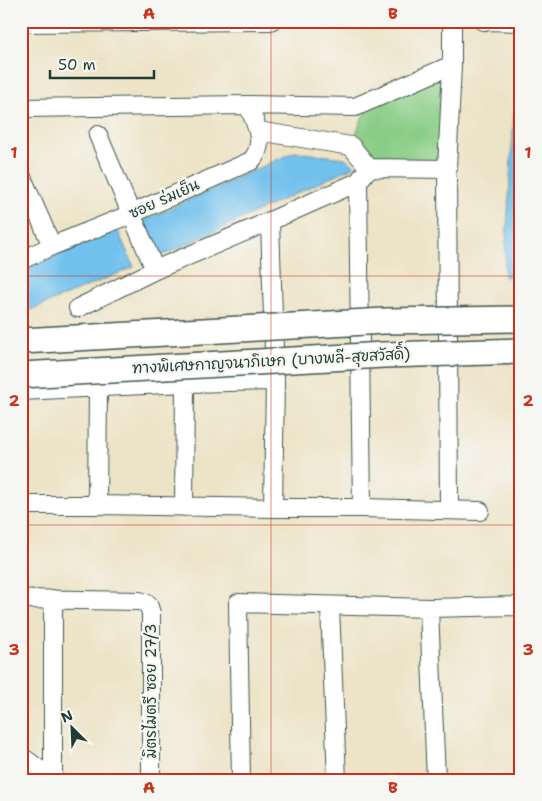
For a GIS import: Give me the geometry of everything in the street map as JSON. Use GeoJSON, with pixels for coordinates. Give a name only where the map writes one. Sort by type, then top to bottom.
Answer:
{"type":"FeatureCollection","features":[{"type":"Feature","properties":{"kind":"highway"},"geometry":{"type":"LineString","coordinates":[[21,341],[385,321],[521,319]]}},
{"type":"Feature","properties":{"kind":"highway","name":"ทางพิเศษกาญจนาภิเษก (บางพลี-สุขสวัสดิ์)"},"geometry":{"type":"LineString","coordinates":[[21,375],[384,354],[521,351]]}},
{"type":"Feature","properties":{"kind":"street"},"geometry":{"type":"LineString","coordinates":[[21,22],[271,21]]}},
{"type":"Feature","properties":{"kind":"street"},"geometry":{"type":"LineString","coordinates":[[449,510],[447,169],[452,21]]}},
{"type":"Feature","properties":{"kind":"street"},"geometry":{"type":"LineString","coordinates":[[483,21],[521,22]]}},
{"type":"Feature","properties":{"kind":"street"},"geometry":{"type":"LineString","coordinates":[[21,108],[248,105],[355,107],[452,65]]}},
{"type":"Feature","properties":{"kind":"street","name":"ซอย ร่มเย็น"},"geometry":{"type":"LineString","coordinates":[[21,260],[251,162],[257,155],[259,146],[258,131],[248,105]]}},
{"type":"Feature","properties":{"kind":"street"},"geometry":{"type":"LineString","coordinates":[[258,131],[351,146],[363,175],[362,508]]}},
{"type":"Feature","properties":{"kind":"street"},"geometry":{"type":"LineString","coordinates":[[98,135],[155,270]]}},
{"type":"Feature","properties":{"kind":"street"},"geometry":{"type":"LineString","coordinates":[[78,308],[155,270],[270,221],[363,175],[447,169]]}},
{"type":"Feature","properties":{"kind":"street"},"geometry":{"type":"LineString","coordinates":[[21,176],[52,246]]}},
{"type":"Feature","properties":{"kind":"street"},"geometry":{"type":"LineString","coordinates":[[270,221],[275,381],[273,508]]}},
{"type":"Feature","properties":{"kind":"street"},"geometry":{"type":"LineString","coordinates":[[21,391],[185,383],[275,381]]}},
{"type":"Feature","properties":{"kind":"street"},"geometry":{"type":"LineString","coordinates":[[184,507],[185,383]]}},
{"type":"Feature","properties":{"kind":"street"},"geometry":{"type":"LineString","coordinates":[[97,505],[98,387]]}},
{"type":"Feature","properties":{"kind":"street"},"geometry":{"type":"LineString","coordinates":[[21,505],[480,511]]}},
{"type":"Feature","properties":{"kind":"street"},"geometry":{"type":"LineString","coordinates":[[21,599],[53,599],[54,779]]}},
{"type":"Feature","properties":{"kind":"street","name":"มิตรไมตรี ซอย 27/3"},"geometry":{"type":"LineString","coordinates":[[53,599],[140,601],[148,604],[151,613],[151,780]]}},
{"type":"Feature","properties":{"kind":"street"},"geometry":{"type":"LineString","coordinates":[[241,780],[238,603],[429,608],[521,606]]}},
{"type":"Feature","properties":{"kind":"street"},"geometry":{"type":"LineString","coordinates":[[330,606],[337,780]]}},
{"type":"Feature","properties":{"kind":"street"},"geometry":{"type":"LineString","coordinates":[[429,608],[436,780]]}},
{"type":"Feature","properties":{"kind":"street"},"geometry":{"type":"LineString","coordinates":[[21,756],[54,779]]}},
{"type":"Feature","properties":{"kind":"green space"},"geometry":{"type":"Polygon","coordinates":[[[452,65],[447,169],[369,168],[351,146],[369,101],[452,65]]]}},
{"type":"Feature","properties":{"kind":"water"},"geometry":{"type":"Polygon","coordinates":[[[514,113],[521,113],[521,278],[504,277],[514,113]]]}},
{"type":"Feature","properties":{"kind":"water"},"geometry":{"type":"Polygon","coordinates":[[[294,152],[345,158],[355,166],[159,257],[143,221],[294,152]]]}},
{"type":"Feature","properties":{"kind":"water"},"geometry":{"type":"Polygon","coordinates":[[[117,229],[134,267],[28,311],[21,310],[21,271],[117,229]]]}}]}
